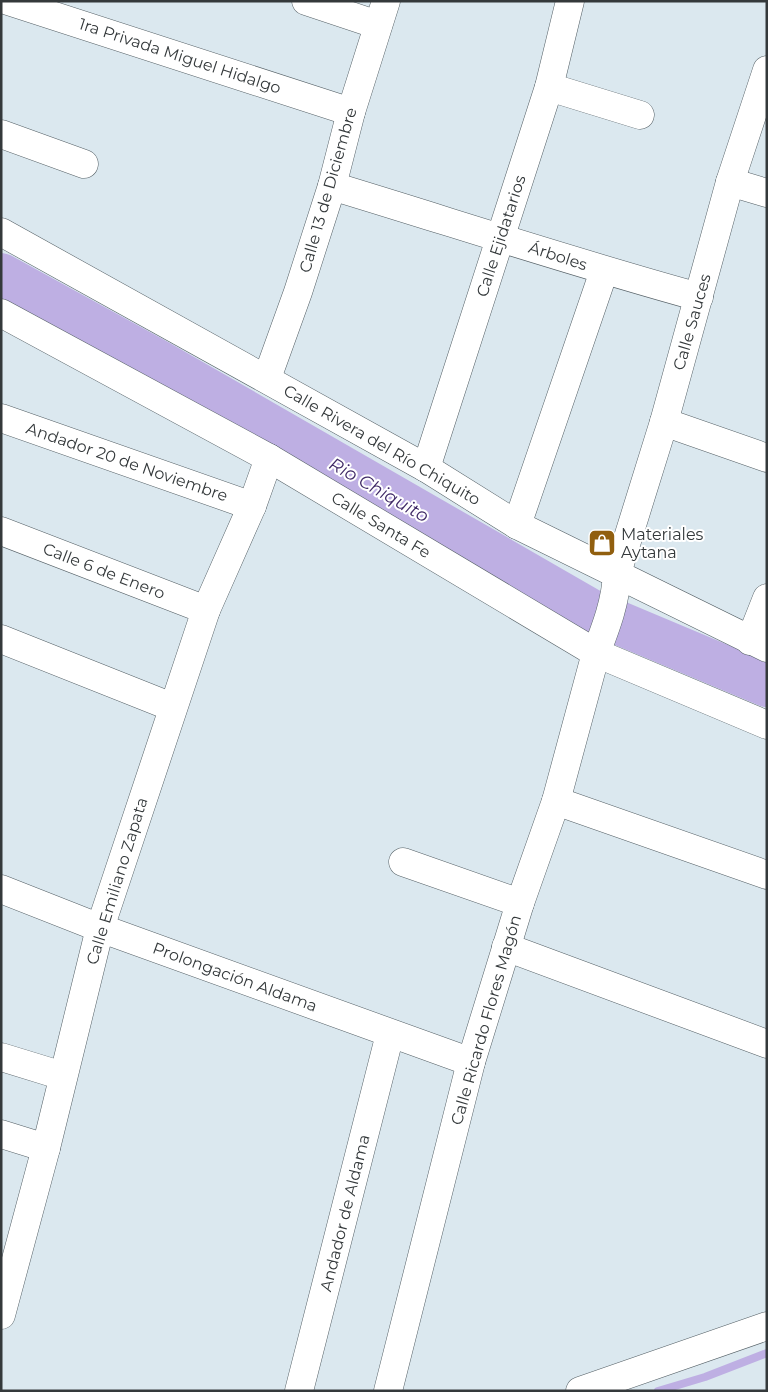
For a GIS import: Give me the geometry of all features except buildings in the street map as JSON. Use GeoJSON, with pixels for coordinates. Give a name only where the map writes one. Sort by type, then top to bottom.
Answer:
{"type":"FeatureCollection","features":[{"type":"Feature","properties":{"kind":"street","name":"1ra Privada Miguel Hidalgo"},"geometry":{"type":"LineString","coordinates":[[8,1],[351,112]]}},
{"type":"Feature","properties":{"kind":"street"},"geometry":{"type":"LineString","coordinates":[[306,1],[382,13]]}},
{"type":"Feature","properties":{"kind":"street","name":"Calle Ejidatarios"},"geometry":{"type":"LineString","coordinates":[[426,468],[549,87],[570,1]]}},
{"type":"Feature","properties":{"kind":"street","name":"Calle 13 de Diciembre"},"geometry":{"type":"LineString","coordinates":[[267,378],[298,292],[332,186],[351,112],[382,13]]}},
{"type":"Feature","properties":{"kind":"street","name":"Calle Sauces"},"geometry":{"type":"LineString","coordinates":[[600,642],[616,581],[664,422],[730,182],[767,70]]}},
{"type":"Feature","properties":{"kind":"street"},"geometry":{"type":"LineString","coordinates":[[549,87],[640,115]]}},
{"type":"Feature","properties":{"kind":"street"},"geometry":{"type":"LineString","coordinates":[[1,134],[84,164]]}},
{"type":"Feature","properties":{"kind":"street"},"geometry":{"type":"LineString","coordinates":[[730,182],[767,193]]}},
{"type":"Feature","properties":{"kind":"street","name":"Árboles"},"geometry":{"type":"LineString","coordinates":[[332,186],[501,237],[604,271],[699,297]]}},
{"type":"Feature","properties":{"kind":"street","name":"Calle Rivera del Río Chiquito"},"geometry":{"type":"LineString","coordinates":[[1,232],[426,468],[517,525],[616,581],[758,645]]}},
{"type":"Feature","properties":{"kind":"street"},"geometry":{"type":"LineString","coordinates":[[517,525],[604,271]]}},
{"type":"Feature","properties":{"kind":"street","name":"Calle Santa Fe"},"geometry":{"type":"LineString","coordinates":[[1,313],[269,458],[600,642],[767,724]]}},
{"type":"Feature","properties":{"kind":"street","name":"Andador 20 de Noviembre"},"geometry":{"type":"LineString","coordinates":[[1,418],[252,506]]}},
{"type":"Feature","properties":{"kind":"street"},"geometry":{"type":"LineString","coordinates":[[664,422],[767,458]]}},
{"type":"Feature","properties":{"kind":"street","name":"Calle Emiliano Zapata"},"geometry":{"type":"LineString","coordinates":[[1,1316],[5,1281],[46,1148],[100,928],[172,707],[206,610],[252,506],[269,458]]}},
{"type":"Feature","properties":{"kind":"street","name":"Calle 6 de Enero"},"geometry":{"type":"LineString","coordinates":[[1,531],[206,610]]}},
{"type":"Feature","properties":{"kind":"street"},"geometry":{"type":"LineString","coordinates":[[758,645],[767,598]]}},
{"type":"Feature","properties":{"kind":"street"},"geometry":{"type":"LineString","coordinates":[[1,639],[172,707]]}},
{"type":"Feature","properties":{"kind":"street","name":"Calle Ricardo Flores Magón"},"geometry":{"type":"LineString","coordinates":[[388,1391],[471,1062],[520,903],[556,801],[600,642]]}},
{"type":"Feature","properties":{"kind":"street"},"geometry":{"type":"LineString","coordinates":[[556,801],[767,875]]}},
{"type":"Feature","properties":{"kind":"street"},"geometry":{"type":"LineString","coordinates":[[403,862],[520,903]]}},
{"type":"Feature","properties":{"kind":"street","name":"Prolongación Aldama"},"geometry":{"type":"LineString","coordinates":[[1,888],[100,928],[471,1062]]}},
{"type":"Feature","properties":{"kind":"street"},"geometry":{"type":"LineString","coordinates":[[506,947],[767,1044]]}},
{"type":"Feature","properties":{"kind":"street","name":"Andador de Aldama"},"geometry":{"type":"LineString","coordinates":[[299,1391],[390,1034]]}},
{"type":"Feature","properties":{"kind":"street"},"geometry":{"type":"LineString","coordinates":[[1,1057],[64,1076]]}},
{"type":"Feature","properties":{"kind":"street"},"geometry":{"type":"LineString","coordinates":[[1,1134],[46,1148]]}},
{"type":"Feature","properties":{"kind":"street"},"geometry":{"type":"LineString","coordinates":[[580,1391],[767,1326]]}},
{"type":"Feature","properties":{"kind":"waterway","name":"Rio Chiquito"},"geometry":{"type":"LineString","coordinates":[[1,275],[157,361],[593,612],[767,685]]}},
{"type":"Feature","properties":{"kind":"waterway"},"geometry":{"type":"LineString","coordinates":[[658,1391],[705,1377],[767,1353]]}},
{"type":"Feature","properties":{"kind":"place","name":"Materiales Aytana"},"geometry":{"type":"Point","coordinates":[602,543]}}]}
